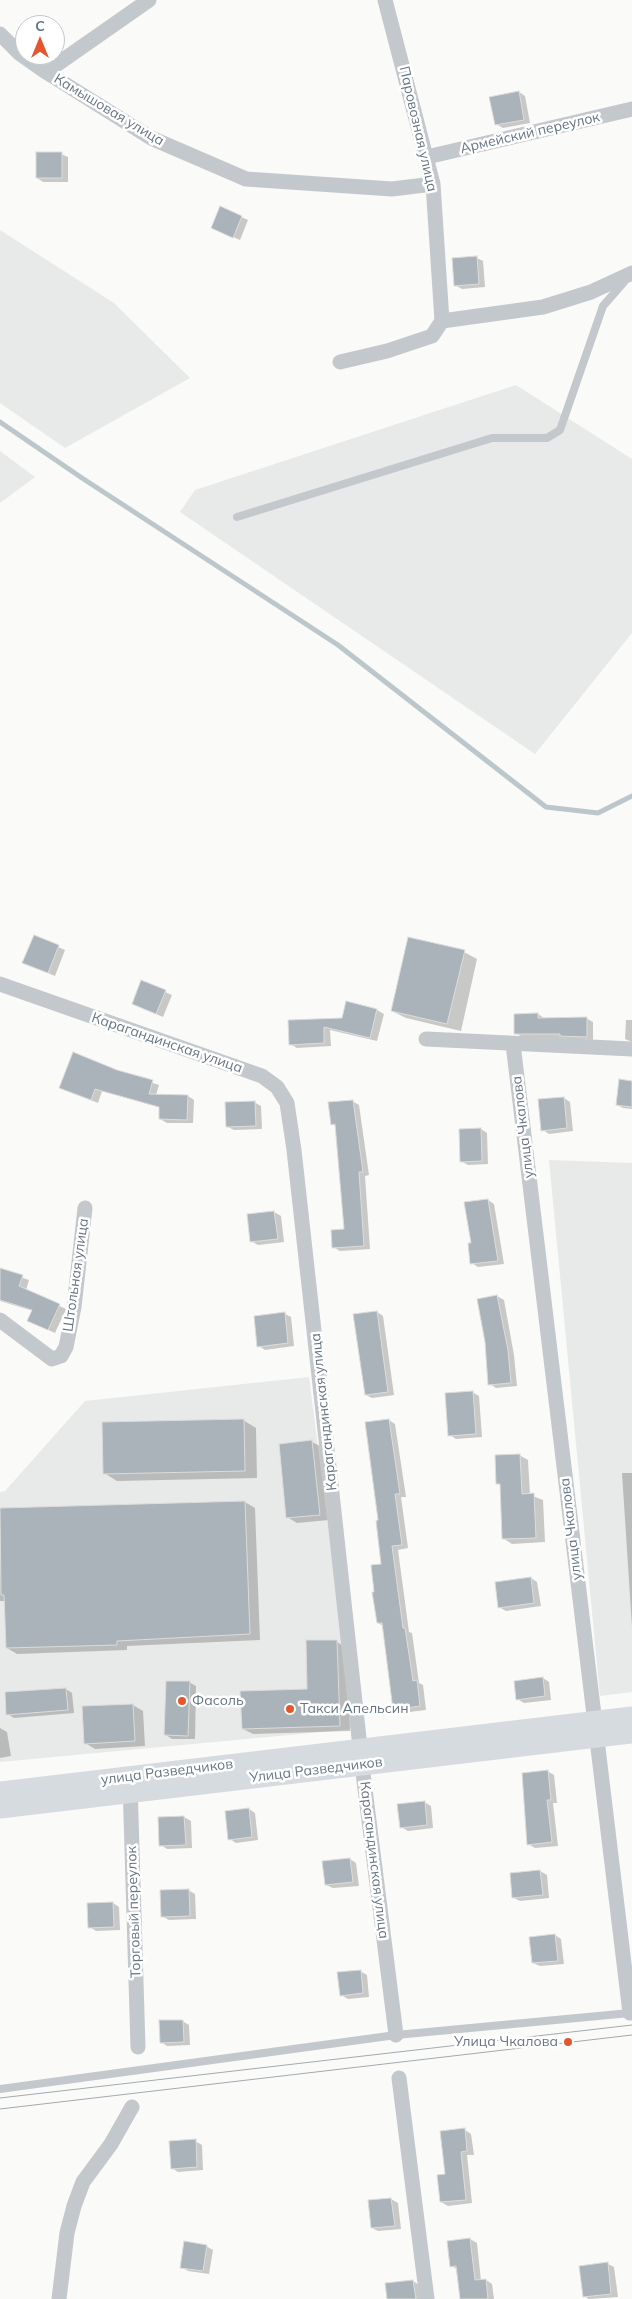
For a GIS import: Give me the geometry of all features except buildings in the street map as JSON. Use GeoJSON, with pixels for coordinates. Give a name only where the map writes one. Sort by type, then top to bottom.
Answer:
{"type":"FeatureCollection","features":[{"type":"Feature","properties":{"kind":"main road","name":"улица Разведчиков"},"geometry":{"type":"LineString","coordinates":[[0,1792],[130,1784],[362,1757],[595,1729],[632,1717]]}},
{"type":"Feature","properties":{"kind":"main road"},"geometry":{"type":"LineString","coordinates":[[595,1729],[632,1733]]}},
{"type":"Feature","properties":{"kind":"main road","name":"Улица Разведчиков"},"geometry":{"type":"LineString","coordinates":[[0,1808],[130,1784]]}},
{"type":"Feature","properties":{"kind":"street"},"geometry":{"type":"LineString","coordinates":[[46,72],[149,0]]}},
{"type":"Feature","properties":{"kind":"street","name":"Паровозная улица"},"geometry":{"type":"LineString","coordinates":[[386,0],[433,184],[442,321]]}},
{"type":"Feature","properties":{"kind":"street","name":"Камышовая улица"},"geometry":{"type":"LineString","coordinates":[[0,34],[19,53],[46,72],[152,138],[246,179],[392,189],[433,184]]}},
{"type":"Feature","properties":{"kind":"street","name":"Армейский переулок"},"geometry":{"type":"LineString","coordinates":[[427,157],[632,109]]}},
{"type":"Feature","properties":{"kind":"street"},"geometry":{"type":"LineString","coordinates":[[340,362],[387,351],[432,336],[442,321],[543,306],[591,292],[632,275]]}},
{"type":"Feature","properties":{"kind":"street","name":"Карагандинская улица"},"geometry":{"type":"LineString","coordinates":[[0,984],[262,1076],[277,1087],[287,1103],[296,1160],[362,1757],[396,2035]]}},
{"type":"Feature","properties":{"kind":"street"},"geometry":{"type":"LineString","coordinates":[[426,1039],[632,1049]]}},
{"type":"Feature","properties":{"kind":"street","name":"улица Чкалова"},"geometry":{"type":"LineString","coordinates":[[513,1044],[630,2013]]}},
{"type":"Feature","properties":{"kind":"street","name":"Штольная улица"},"geometry":{"type":"LineString","coordinates":[[0,1320],[52,1359],[61,1356],[66,1347],[74,1307],[85,1208]]}},
{"type":"Feature","properties":{"kind":"street","name":"Торговый переулок"},"geometry":{"type":"LineString","coordinates":[[130,1784],[138,2047]]}},
{"type":"Feature","properties":{"kind":"street"},"geometry":{"type":"LineString","coordinates":[[400,2078],[427,2299]]}},
{"type":"Feature","properties":{"kind":"street"},"geometry":{"type":"LineString","coordinates":[[59,2299],[67,2233],[83,2182],[111,2144],[132,2107]]}},
{"type":"Feature","properties":{"kind":"lane"},"geometry":{"type":"LineString","coordinates":[[237,517],[492,438],[547,438],[560,430],[603,306],[619,286],[632,275]]}},
{"type":"Feature","properties":{"kind":"lane"},"geometry":{"type":"LineString","coordinates":[[0,2089],[396,2035],[630,2013]]}},
{"type":"Feature","properties":{"kind":"shaded area"},"geometry":{"type":"Polygon","coordinates":[[[0,230],[114,303],[190,378],[65,448],[0,403],[0,230]]]}},
{"type":"Feature","properties":{"kind":"shaded area"},"geometry":{"type":"Polygon","coordinates":[[[516,385],[632,459],[632,633],[535,754],[180,512],[195,490],[516,385]]]}},
{"type":"Feature","properties":{"kind":"shaded area"},"geometry":{"type":"Polygon","coordinates":[[[0,451],[35,477],[0,503],[0,451]]]}},
{"type":"Feature","properties":{"kind":"shaded area"},"geometry":{"type":"Polygon","coordinates":[[[549,1160],[632,1163],[632,1692],[600,1696],[549,1160]]]}},
{"type":"Feature","properties":{"kind":"shaded area"},"geometry":{"type":"Polygon","coordinates":[[[309,1377],[354,1729],[0,1762],[0,1492],[5,1491],[85,1401],[309,1377]]]}},
{"type":"Feature","properties":{"kind":"waterway"},"geometry":{"type":"LineString","coordinates":[[0,422],[82,478],[338,645],[546,807],[598,813],[632,796]]}},
{"type":"Feature","properties":{"kind":"tram line"},"geometry":{"type":"LineString","coordinates":[[0,2098],[632,2025]]}},
{"type":"Feature","properties":{"kind":"tram line"},"geometry":{"type":"LineString","coordinates":[[0,2109],[632,2035]]}},
{"type":"Feature","properties":{"kind":"place","name":"Фасоль"},"geometry":{"type":"Point","coordinates":[182,1701]}},
{"type":"Feature","properties":{"kind":"place","name":"Такси Апельсин"},"geometry":{"type":"Point","coordinates":[290,1709]}},
{"type":"Feature","properties":{"kind":"place","name":"Улица Чкалова"},"geometry":{"type":"Point","coordinates":[568,2042]}}]}
